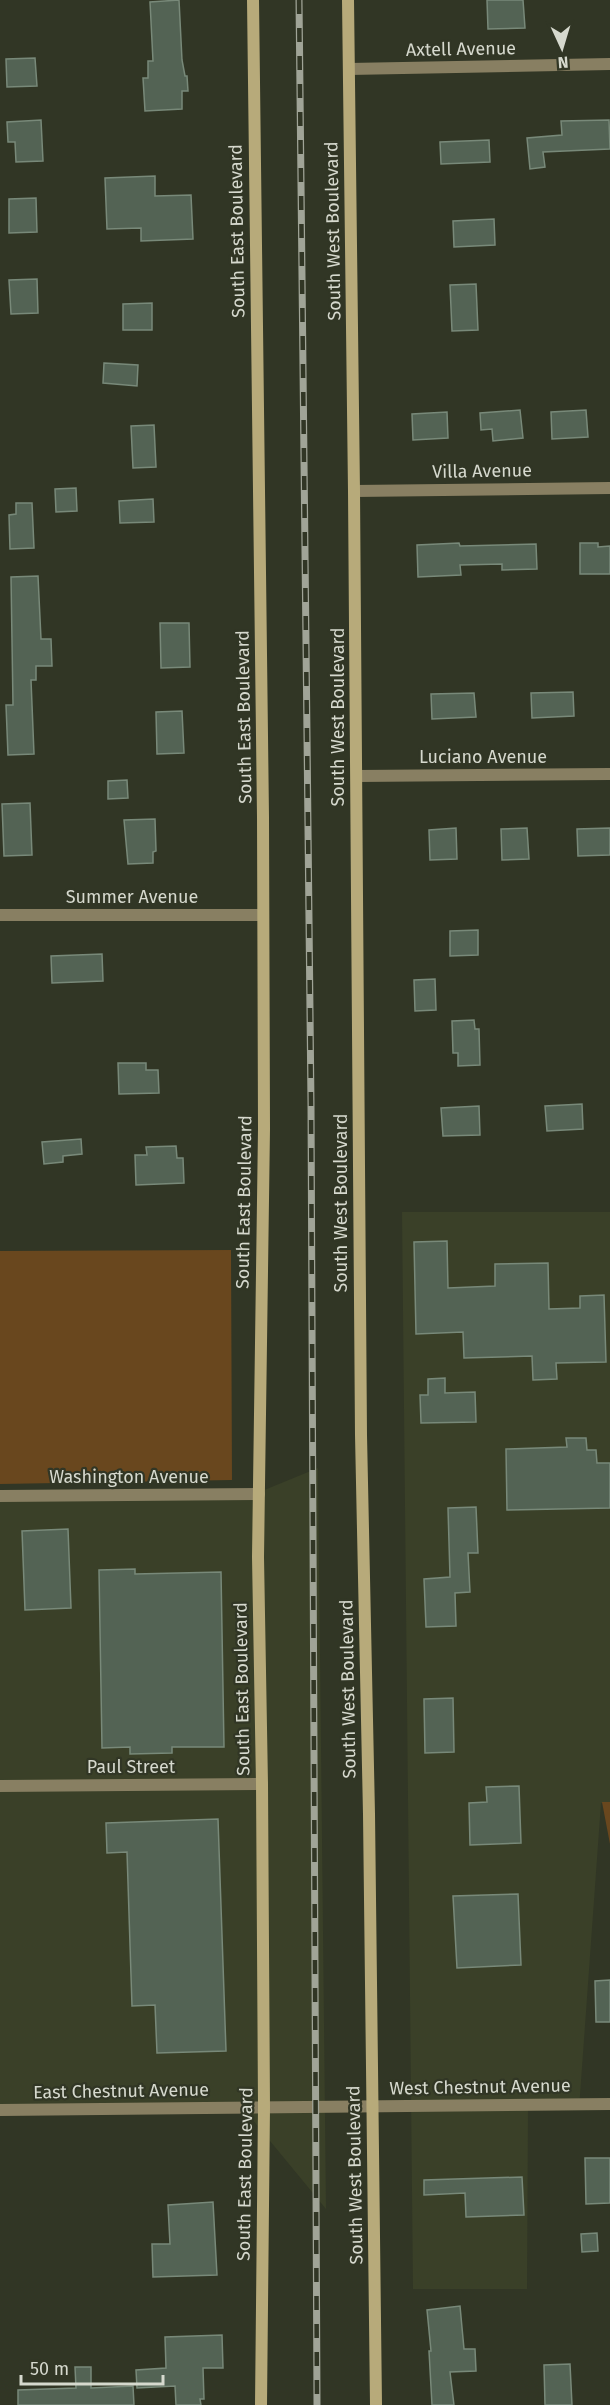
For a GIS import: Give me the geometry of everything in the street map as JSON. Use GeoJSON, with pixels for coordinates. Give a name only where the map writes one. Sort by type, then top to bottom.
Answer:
{"type":"FeatureCollection","features":[{"type":"Feature","properties":{"kind":"main road","name":"South East Boulevard"},"geometry":{"type":"LineString","coordinates":[[253,0],[264,1129],[259,1494],[264,2107],[261,2405]]}},
{"type":"Feature","properties":{"kind":"main road","name":"South West Boulevard"},"geometry":{"type":"LineString","coordinates":[[348,0],[357,776],[361,1435],[369,1803],[376,2405]]}},
{"type":"Feature","properties":{"kind":"street","name":"Axtell Avenue"},"geometry":{"type":"LineString","coordinates":[[349,69],[610,64]]}},
{"type":"Feature","properties":{"kind":"street","name":"Villa Avenue"},"geometry":{"type":"LineString","coordinates":[[354,491],[610,488]]}},
{"type":"Feature","properties":{"kind":"street","name":"Luciano Avenue"},"geometry":{"type":"LineString","coordinates":[[357,776],[610,774]]}},
{"type":"Feature","properties":{"kind":"street","name":"Summer Avenue"},"geometry":{"type":"LineString","coordinates":[[0,915],[263,915]]}},
{"type":"Feature","properties":{"kind":"street","name":"Washington Avenue"},"geometry":{"type":"LineString","coordinates":[[0,1496],[259,1494]]}},
{"type":"Feature","properties":{"kind":"street","name":"Paul Street"},"geometry":{"type":"LineString","coordinates":[[0,1786],[262,1784]]}},
{"type":"Feature","properties":{"kind":"street","name":"West Chestnut Avenue"},"geometry":{"type":"LineString","coordinates":[[315,2107],[610,2104]]}},
{"type":"Feature","properties":{"kind":"street","name":"East Chestnut Avenue"},"geometry":{"type":"LineString","coordinates":[[0,2110],[315,2107]]}},
{"type":"Feature","properties":{"kind":"shaded area"},"geometry":{"type":"Polygon","coordinates":[[[402,1212],[610,1212],[610,1802],[601,1803],[579,2109],[528,2109],[527,2289],[413,2289],[402,1212]]]}},
{"type":"Feature","properties":{"kind":"shaded area"},"geometry":{"type":"Polygon","coordinates":[[[231,1250],[232,1480],[0,1484],[0,1251],[231,1250]]]}},
{"type":"Feature","properties":{"kind":"shaded area"},"geometry":{"type":"Polygon","coordinates":[[[318,1468],[326,2209],[243,2108],[0,2109],[0,1495],[252,1495],[318,1468]]]}},
{"type":"Feature","properties":{"kind":"shaded area"},"geometry":{"type":"Polygon","coordinates":[[[602,1802],[610,1802],[610,1844],[602,1802]]]}},
{"type":"Feature","properties":{"kind":"building"},"geometry":{"type":"Polygon","coordinates":[[[179,0],[182,60],[185,76],[187,76],[188,91],[182,91],[182,109],[145,111],[143,78],[148,78],[148,61],[153,61],[150,2],[179,0]]]}},
{"type":"Feature","properties":{"kind":"building"},"geometry":{"type":"Polygon","coordinates":[[[487,0],[523,0],[525,28],[488,29],[487,0]]]}},
{"type":"Feature","properties":{"kind":"building"},"geometry":{"type":"Polygon","coordinates":[[[35,58],[37,86],[7,87],[6,59],[35,58]]]}},
{"type":"Feature","properties":{"kind":"building"},"geometry":{"type":"Polygon","coordinates":[[[41,120],[43,161],[16,162],[15,142],[8,142],[7,122],[41,120]]]}},
{"type":"Feature","properties":{"kind":"building"},"geometry":{"type":"Polygon","coordinates":[[[609,120],[610,149],[543,152],[545,167],[530,169],[527,138],[562,135],[561,121],[609,120]]]}},
{"type":"Feature","properties":{"kind":"building"},"geometry":{"type":"Polygon","coordinates":[[[489,140],[490,162],[441,164],[440,142],[489,140]]]}},
{"type":"Feature","properties":{"kind":"building"},"geometry":{"type":"Polygon","coordinates":[[[155,176],[155,196],[191,195],[193,239],[141,241],[141,228],[107,229],[105,178],[155,176]]]}},
{"type":"Feature","properties":{"kind":"building"},"geometry":{"type":"Polygon","coordinates":[[[36,198],[37,232],[9,233],[9,199],[36,198]]]}},
{"type":"Feature","properties":{"kind":"building"},"geometry":{"type":"Polygon","coordinates":[[[494,219],[495,245],[454,247],[453,221],[494,219]]]}},
{"type":"Feature","properties":{"kind":"building"},"geometry":{"type":"Polygon","coordinates":[[[37,279],[38,313],[11,314],[9,280],[37,279]]]}},
{"type":"Feature","properties":{"kind":"building"},"geometry":{"type":"Polygon","coordinates":[[[476,284],[478,330],[452,331],[450,285],[476,284]]]}},
{"type":"Feature","properties":{"kind":"building"},"geometry":{"type":"Polygon","coordinates":[[[152,303],[152,330],[123,330],[123,304],[152,303]]]}},
{"type":"Feature","properties":{"kind":"building"},"geometry":{"type":"Polygon","coordinates":[[[104,363],[138,365],[137,386],[103,383],[104,363]]]}},
{"type":"Feature","properties":{"kind":"building"},"geometry":{"type":"Polygon","coordinates":[[[520,410],[523,438],[493,441],[492,429],[481,430],[480,413],[520,410]]]}},
{"type":"Feature","properties":{"kind":"building"},"geometry":{"type":"Polygon","coordinates":[[[586,410],[588,437],[552,439],[551,412],[586,410]]]}},
{"type":"Feature","properties":{"kind":"building"},"geometry":{"type":"Polygon","coordinates":[[[447,412],[448,438],[413,440],[412,414],[447,412]]]}},
{"type":"Feature","properties":{"kind":"building"},"geometry":{"type":"Polygon","coordinates":[[[154,425],[156,467],[133,468],[131,426],[154,425]]]}},
{"type":"Feature","properties":{"kind":"building"},"geometry":{"type":"Polygon","coordinates":[[[76,488],[77,511],[56,512],[55,489],[76,488]]]}},
{"type":"Feature","properties":{"kind":"building"},"geometry":{"type":"Polygon","coordinates":[[[153,499],[154,522],[120,523],[119,501],[153,499]]]}},
{"type":"Feature","properties":{"kind":"building"},"geometry":{"type":"Polygon","coordinates":[[[16,503],[32,503],[34,548],[10,549],[9,515],[16,514],[16,503]]]}},
{"type":"Feature","properties":{"kind":"building"},"geometry":{"type":"Polygon","coordinates":[[[459,543],[460,546],[536,544],[537,569],[502,570],[502,564],[460,565],[461,575],[418,577],[417,545],[459,543]]]}},
{"type":"Feature","properties":{"kind":"building"},"geometry":{"type":"Polygon","coordinates":[[[580,543],[598,543],[598,547],[610,546],[610,574],[580,574],[580,543]]]}},
{"type":"Feature","properties":{"kind":"building"},"geometry":{"type":"Polygon","coordinates":[[[38,576],[41,639],[51,639],[52,666],[36,666],[36,680],[31,680],[34,754],[8,755],[6,705],[13,705],[11,577],[38,576]]]}},
{"type":"Feature","properties":{"kind":"building"},"geometry":{"type":"Polygon","coordinates":[[[160,623],[189,623],[190,667],[161,668],[160,623]]]}},
{"type":"Feature","properties":{"kind":"building"},"geometry":{"type":"Polygon","coordinates":[[[573,692],[574,716],[532,718],[531,693],[573,692]]]}},
{"type":"Feature","properties":{"kind":"building"},"geometry":{"type":"Polygon","coordinates":[[[474,693],[476,717],[432,719],[431,694],[474,693]]]}},
{"type":"Feature","properties":{"kind":"building"},"geometry":{"type":"Polygon","coordinates":[[[182,711],[184,753],[157,754],[156,712],[182,711]]]}},
{"type":"Feature","properties":{"kind":"building"},"geometry":{"type":"Polygon","coordinates":[[[127,780],[128,798],[108,799],[108,781],[127,780]]]}},
{"type":"Feature","properties":{"kind":"building"},"geometry":{"type":"Polygon","coordinates":[[[30,803],[32,855],[4,856],[2,804],[30,803]]]}},
{"type":"Feature","properties":{"kind":"building"},"geometry":{"type":"Polygon","coordinates":[[[155,819],[156,851],[153,852],[153,863],[128,864],[124,820],[155,819]]]}},
{"type":"Feature","properties":{"kind":"building"},"geometry":{"type":"Polygon","coordinates":[[[456,828],[457,859],[430,860],[429,830],[456,828]]]}},
{"type":"Feature","properties":{"kind":"building"},"geometry":{"type":"Polygon","coordinates":[[[527,828],[529,859],[502,860],[501,829],[527,828]]]}},
{"type":"Feature","properties":{"kind":"building"},"geometry":{"type":"Polygon","coordinates":[[[610,828],[610,855],[578,856],[577,829],[610,828]]]}},
{"type":"Feature","properties":{"kind":"building"},"geometry":{"type":"Polygon","coordinates":[[[478,930],[478,955],[450,956],[450,931],[478,930]]]}},
{"type":"Feature","properties":{"kind":"building"},"geometry":{"type":"Polygon","coordinates":[[[102,954],[103,981],[52,983],[51,956],[102,954]]]}},
{"type":"Feature","properties":{"kind":"building"},"geometry":{"type":"Polygon","coordinates":[[[435,979],[436,1010],[415,1011],[414,980],[435,979]]]}},
{"type":"Feature","properties":{"kind":"building"},"geometry":{"type":"Polygon","coordinates":[[[474,1020],[475,1029],[479,1029],[480,1065],[458,1066],[458,1053],[453,1053],[452,1021],[474,1020]]]}},
{"type":"Feature","properties":{"kind":"building"},"geometry":{"type":"Polygon","coordinates":[[[118,1063],[146,1063],[146,1070],[158,1070],[159,1093],[119,1094],[118,1063]]]}},
{"type":"Feature","properties":{"kind":"building"},"geometry":{"type":"Polygon","coordinates":[[[582,1104],[583,1129],[547,1131],[545,1106],[582,1104]]]}},
{"type":"Feature","properties":{"kind":"building"},"geometry":{"type":"Polygon","coordinates":[[[479,1106],[480,1135],[443,1136],[441,1108],[479,1106]]]}},
{"type":"Feature","properties":{"kind":"building"},"geometry":{"type":"Polygon","coordinates":[[[81,1139],[82,1154],[63,1156],[63,1162],[44,1164],[42,1142],[81,1139]]]}},
{"type":"Feature","properties":{"kind":"building"},"geometry":{"type":"Polygon","coordinates":[[[176,1146],[177,1158],[183,1158],[184,1183],[136,1185],[135,1155],[147,1155],[146,1147],[176,1146]]]}},
{"type":"Feature","properties":{"kind":"building"},"geometry":{"type":"Polygon","coordinates":[[[447,1241],[448,1288],[495,1286],[495,1264],[548,1263],[549,1309],[580,1308],[580,1296],[604,1295],[606,1362],[556,1363],[557,1379],[533,1380],[532,1356],[464,1358],[463,1332],[416,1334],[414,1242],[447,1241]]]}},
{"type":"Feature","properties":{"kind":"building"},"geometry":{"type":"Polygon","coordinates":[[[445,1378],[445,1393],[475,1392],[476,1422],[421,1423],[420,1395],[428,1395],[428,1379],[445,1378]]]}},
{"type":"Feature","properties":{"kind":"building"},"geometry":{"type":"Polygon","coordinates":[[[566,1438],[586,1438],[587,1450],[596,1450],[597,1463],[610,1463],[610,1508],[507,1510],[506,1449],[567,1447],[566,1438]]]}},
{"type":"Feature","properties":{"kind":"building"},"geometry":{"type":"Polygon","coordinates":[[[476,1507],[478,1553],[468,1553],[470,1592],[455,1593],[456,1626],[426,1627],[424,1579],[450,1577],[448,1508],[476,1507]]]}},
{"type":"Feature","properties":{"kind":"building"},"geometry":{"type":"Polygon","coordinates":[[[68,1529],[71,1608],[25,1610],[22,1531],[68,1529]]]}},
{"type":"Feature","properties":{"kind":"building"},"geometry":{"type":"Polygon","coordinates":[[[135,1569],[135,1574],[221,1572],[224,1747],[172,1747],[172,1753],[130,1754],[130,1747],[102,1748],[99,1570],[135,1569]]]}},
{"type":"Feature","properties":{"kind":"building"},"geometry":{"type":"Polygon","coordinates":[[[453,1698],[454,1752],[425,1753],[424,1699],[453,1698]]]}},
{"type":"Feature","properties":{"kind":"building"},"geometry":{"type":"Polygon","coordinates":[[[519,1786],[521,1843],[470,1845],[469,1803],[487,1802],[486,1787],[519,1786]]]}},
{"type":"Feature","properties":{"kind":"building"},"geometry":{"type":"Polygon","coordinates":[[[218,1819],[226,2051],[157,2053],[155,2005],[132,2006],[127,1852],[107,1853],[106,1823],[218,1819]]]}},
{"type":"Feature","properties":{"kind":"building"},"geometry":{"type":"Polygon","coordinates":[[[518,1894],[521,1965],[457,1968],[453,1896],[518,1894]]]}},
{"type":"Feature","properties":{"kind":"building"},"geometry":{"type":"Polygon","coordinates":[[[610,1980],[610,2022],[596,2022],[595,1981],[610,1980]]]}},
{"type":"Feature","properties":{"kind":"building"},"geometry":{"type":"Polygon","coordinates":[[[585,2158],[610,2158],[610,2203],[586,2204],[585,2158]]]}},
{"type":"Feature","properties":{"kind":"building"},"geometry":{"type":"Polygon","coordinates":[[[522,2177],[524,2215],[466,2217],[465,2193],[424,2195],[424,2180],[522,2177]]]}},
{"type":"Feature","properties":{"kind":"building"},"geometry":{"type":"Polygon","coordinates":[[[213,2202],[217,2275],[153,2277],[152,2244],[170,2244],[168,2205],[213,2202]]]}},
{"type":"Feature","properties":{"kind":"building"},"geometry":{"type":"Polygon","coordinates":[[[597,2233],[598,2251],[582,2252],[581,2234],[597,2233]]]}},
{"type":"Feature","properties":{"kind":"building"},"geometry":{"type":"Polygon","coordinates":[[[460,2306],[464,2349],[475,2349],[476,2371],[450,2372],[454,2405],[432,2405],[429,2351],[431,2351],[427,2310],[460,2306]]]}},
{"type":"Feature","properties":{"kind":"building"},"geometry":{"type":"Polygon","coordinates":[[[222,2335],[223,2368],[203,2368],[204,2399],[200,2399],[201,2405],[176,2405],[175,2386],[137,2388],[136,2370],[166,2368],[165,2337],[222,2335]]]}},
{"type":"Feature","properties":{"kind":"building"},"geometry":{"type":"Polygon","coordinates":[[[570,2364],[572,2405],[545,2405],[544,2365],[570,2364]]]}},
{"type":"Feature","properties":{"kind":"building"},"geometry":{"type":"Polygon","coordinates":[[[75,2367],[91,2367],[91,2388],[133,2386],[134,2405],[18,2405],[18,2390],[76,2388],[75,2367]]]}},
{"type":"Feature","properties":{"kind":"railway"},"geometry":{"type":"LineString","coordinates":[[299,0],[311,1104],[317,2405]]}}]}
